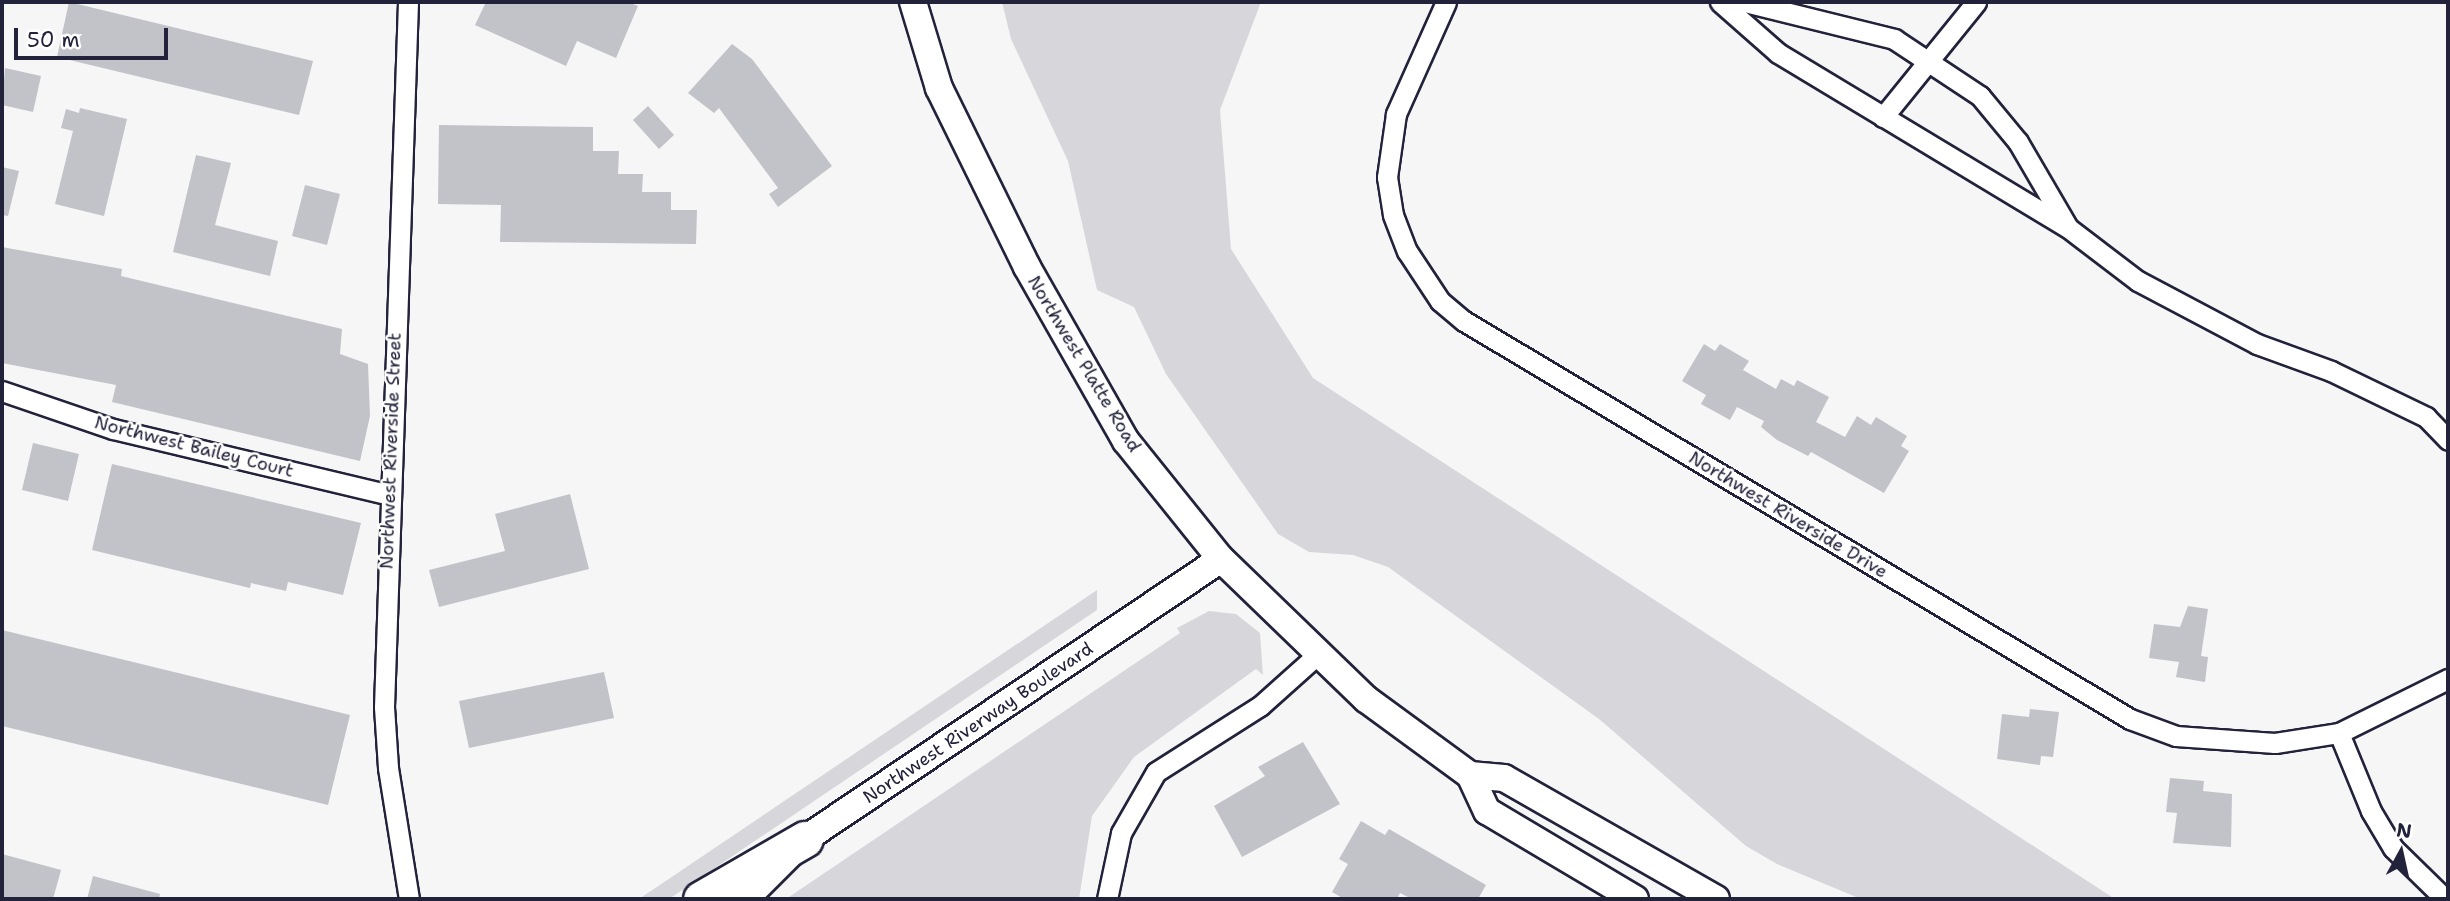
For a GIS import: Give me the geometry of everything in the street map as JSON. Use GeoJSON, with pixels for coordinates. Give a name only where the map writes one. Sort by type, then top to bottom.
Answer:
{"type":"FeatureCollection","features":[{"type":"Feature","properties":{"kind":"highway"},"geometry":{"type":"LineString","coordinates":[[701,899],[805,839]]}},
{"type":"Feature","properties":{"kind":"main road","name":"Northwest Platte Road"},"geometry":{"type":"LineString","coordinates":[[913,2],[939,88],[1027,267],[1126,441],[1221,559],[1316,656],[1469,775],[1487,811],[1635,899]]}},
{"type":"Feature","properties":{"kind":"main road","name":"Northwest Riverway Boulevard"},"geometry":{"type":"LineString","coordinates":[[746,899],[805,839],[1221,559]]}},
{"type":"Feature","properties":{"kind":"main road"},"geometry":{"type":"LineString","coordinates":[[1469,775],[1504,778],[1716,899]]}},
{"type":"Feature","properties":{"kind":"street","name":"Northwest Riverside Street"},"geometry":{"type":"LineString","coordinates":[[408,2],[389,495],[384,707],[388,768],[409,899]]}},
{"type":"Feature","properties":{"kind":"street","name":"Northwest Riverside Drive"},"geometry":{"type":"LineString","coordinates":[[1446,2],[1395,114],[1387,177],[1393,215],[1407,251],[1440,301],[1464,321],[2130,719],[2176,736],[2222,743],[2274,743],[2339,733],[2448,679]]}},
{"type":"Feature","properties":{"kind":"street"},"geometry":{"type":"LineString","coordinates":[[1720,2],[1777,53],[2067,227],[2137,282],[2257,344],[2331,371],[2426,417],[2448,440]]}},
{"type":"Feature","properties":{"kind":"street"},"geometry":{"type":"LineString","coordinates":[[1745,2],[1894,39],[1928,61],[1987,105],[2018,142],[2067,227]]}},
{"type":"Feature","properties":{"kind":"street"},"geometry":{"type":"LineString","coordinates":[[1882,117],[1976,2]]}},
{"type":"Feature","properties":{"kind":"street","name":"Northwest Bailey Court"},"geometry":{"type":"LineString","coordinates":[[2,391],[113,429],[389,495]]}},
{"type":"Feature","properties":{"kind":"street"},"geometry":{"type":"LineString","coordinates":[[1107,899],[1121,833],[1156,772],[1260,706],[1316,656]]}},
{"type":"Feature","properties":{"kind":"street"},"geometry":{"type":"LineString","coordinates":[[2339,733],[2371,811],[2393,848],[2445,899]]}},
{"type":"Feature","properties":{"kind":"shaded area"},"geometry":{"type":"Polygon","coordinates":[[[1002,2],[1261,2],[1220,110],[1231,249],[1313,378],[2115,899],[1861,899],[1777,864],[1746,846],[1599,719],[1388,567],[1353,555],[1309,552],[1278,534],[1166,374],[1134,307],[1097,290],[1068,161],[1011,39],[1002,2]]]}},
{"type":"Feature","properties":{"kind":"shaded area"},"geometry":{"type":"Polygon","coordinates":[[[1097,590],[1097,610],[669,899],[639,899],[1097,590]]]}},
{"type":"Feature","properties":{"kind":"shaded area"},"geometry":{"type":"Polygon","coordinates":[[[1209,611],[1236,614],[1260,633],[1263,675],[1256,669],[1134,757],[1092,816],[1079,899],[786,899],[1180,633],[1177,628],[1209,611]]]}},
{"type":"Feature","properties":{"kind":"building"},"geometry":{"type":"Polygon","coordinates":[[[69,2],[313,61],[299,115],[57,57],[69,2]]]}},
{"type":"Feature","properties":{"kind":"building"},"geometry":{"type":"Polygon","coordinates":[[[486,2],[628,2],[638,6],[616,58],[577,41],[566,66],[475,25],[486,2]]]}},
{"type":"Feature","properties":{"kind":"building"},"geometry":{"type":"Polygon","coordinates":[[[732,44],[752,59],[832,166],[778,207],[769,194],[778,188],[719,108],[714,113],[688,93],[732,44]]]}},
{"type":"Feature","properties":{"kind":"building"},"geometry":{"type":"Polygon","coordinates":[[[5,68],[41,76],[33,112],[2,105],[5,68]]]}},
{"type":"Feature","properties":{"kind":"building"},"geometry":{"type":"Polygon","coordinates":[[[648,106],[674,135],[659,149],[633,120],[648,106]]]}},
{"type":"Feature","properties":{"kind":"building"},"geometry":{"type":"Polygon","coordinates":[[[80,108],[127,119],[104,216],[55,204],[73,131],[61,128],[66,109],[79,113],[80,108]]]}},
{"type":"Feature","properties":{"kind":"building"},"geometry":{"type":"Polygon","coordinates":[[[439,125],[593,127],[593,151],[619,151],[618,174],[643,174],[642,192],[671,192],[671,210],[697,210],[696,244],[500,242],[501,205],[438,204],[439,125]]]}},
{"type":"Feature","properties":{"kind":"building"},"geometry":{"type":"Polygon","coordinates":[[[196,155],[231,163],[215,225],[278,241],[270,276],[173,252],[196,155]]]}},
{"type":"Feature","properties":{"kind":"building"},"geometry":{"type":"Polygon","coordinates":[[[2,167],[19,171],[8,216],[2,215],[2,167]]]}},
{"type":"Feature","properties":{"kind":"building"},"geometry":{"type":"Polygon","coordinates":[[[305,185],[340,194],[327,245],[292,236],[305,185]]]}},
{"type":"Feature","properties":{"kind":"building"},"geometry":{"type":"Polygon","coordinates":[[[2,247],[122,269],[121,276],[342,329],[340,354],[368,364],[370,416],[360,461],[112,402],[116,385],[2,363],[2,247]]]}},
{"type":"Feature","properties":{"kind":"building"},"geometry":{"type":"Polygon","coordinates":[[[1704,344],[1715,351],[1720,344],[1749,361],[1743,370],[1776,389],[1781,379],[1794,386],[1797,380],[1829,397],[1816,422],[1845,437],[1857,416],[1871,425],[1876,417],[1907,436],[1901,446],[1909,451],[1884,493],[1811,452],[1808,456],[1777,440],[1761,427],[1764,421],[1737,407],[1730,420],[1701,404],[1706,395],[1682,381],[1704,344]]]}},
{"type":"Feature","properties":{"kind":"building"},"geometry":{"type":"Polygon","coordinates":[[[33,443],[79,454],[68,501],[22,490],[33,443]]]}},
{"type":"Feature","properties":{"kind":"building"},"geometry":{"type":"Polygon","coordinates":[[[112,464],[361,523],[343,595],[288,582],[286,591],[251,583],[250,588],[92,550],[112,464]]]}},
{"type":"Feature","properties":{"kind":"building"},"geometry":{"type":"Polygon","coordinates":[[[570,494],[589,569],[439,607],[429,570],[505,551],[495,514],[570,494]]]}},
{"type":"Feature","properties":{"kind":"building"},"geometry":{"type":"Polygon","coordinates":[[[2188,606],[2208,609],[2201,656],[2208,657],[2205,682],[2176,677],[2179,662],[2149,658],[2154,624],[2180,627],[2188,606]]]}},
{"type":"Feature","properties":{"kind":"building"},"geometry":{"type":"Polygon","coordinates":[[[2,630],[350,715],[328,805],[2,726],[2,630]]]}},
{"type":"Feature","properties":{"kind":"building"},"geometry":{"type":"Polygon","coordinates":[[[604,672],[614,718],[469,748],[459,701],[604,672]]]}},
{"type":"Feature","properties":{"kind":"building"},"geometry":{"type":"Polygon","coordinates":[[[2030,709],[2059,712],[2053,757],[2041,756],[2040,765],[1997,759],[2002,714],[2029,717],[2030,709]]]}},
{"type":"Feature","properties":{"kind":"building"},"geometry":{"type":"Polygon","coordinates":[[[1303,742],[1340,804],[1242,857],[1214,806],[1265,776],[1258,767],[1303,742]]]}},
{"type":"Feature","properties":{"kind":"building"},"geometry":{"type":"Polygon","coordinates":[[[2170,778],[2204,781],[2203,791],[2232,794],[2231,847],[2173,843],[2177,813],[2166,812],[2170,778]]]}},
{"type":"Feature","properties":{"kind":"building"},"geometry":{"type":"Polygon","coordinates":[[[1361,821],[1385,835],[1389,829],[1486,885],[1478,899],[1412,899],[1400,893],[1397,899],[1344,899],[1332,892],[1348,864],[1339,859],[1361,821]]]}},
{"type":"Feature","properties":{"kind":"building"},"geometry":{"type":"Polygon","coordinates":[[[2,854],[61,870],[53,899],[2,899],[2,854]]]}},
{"type":"Feature","properties":{"kind":"building"},"geometry":{"type":"Polygon","coordinates":[[[93,876],[160,894],[159,899],[87,899],[93,876]]]}}]}
